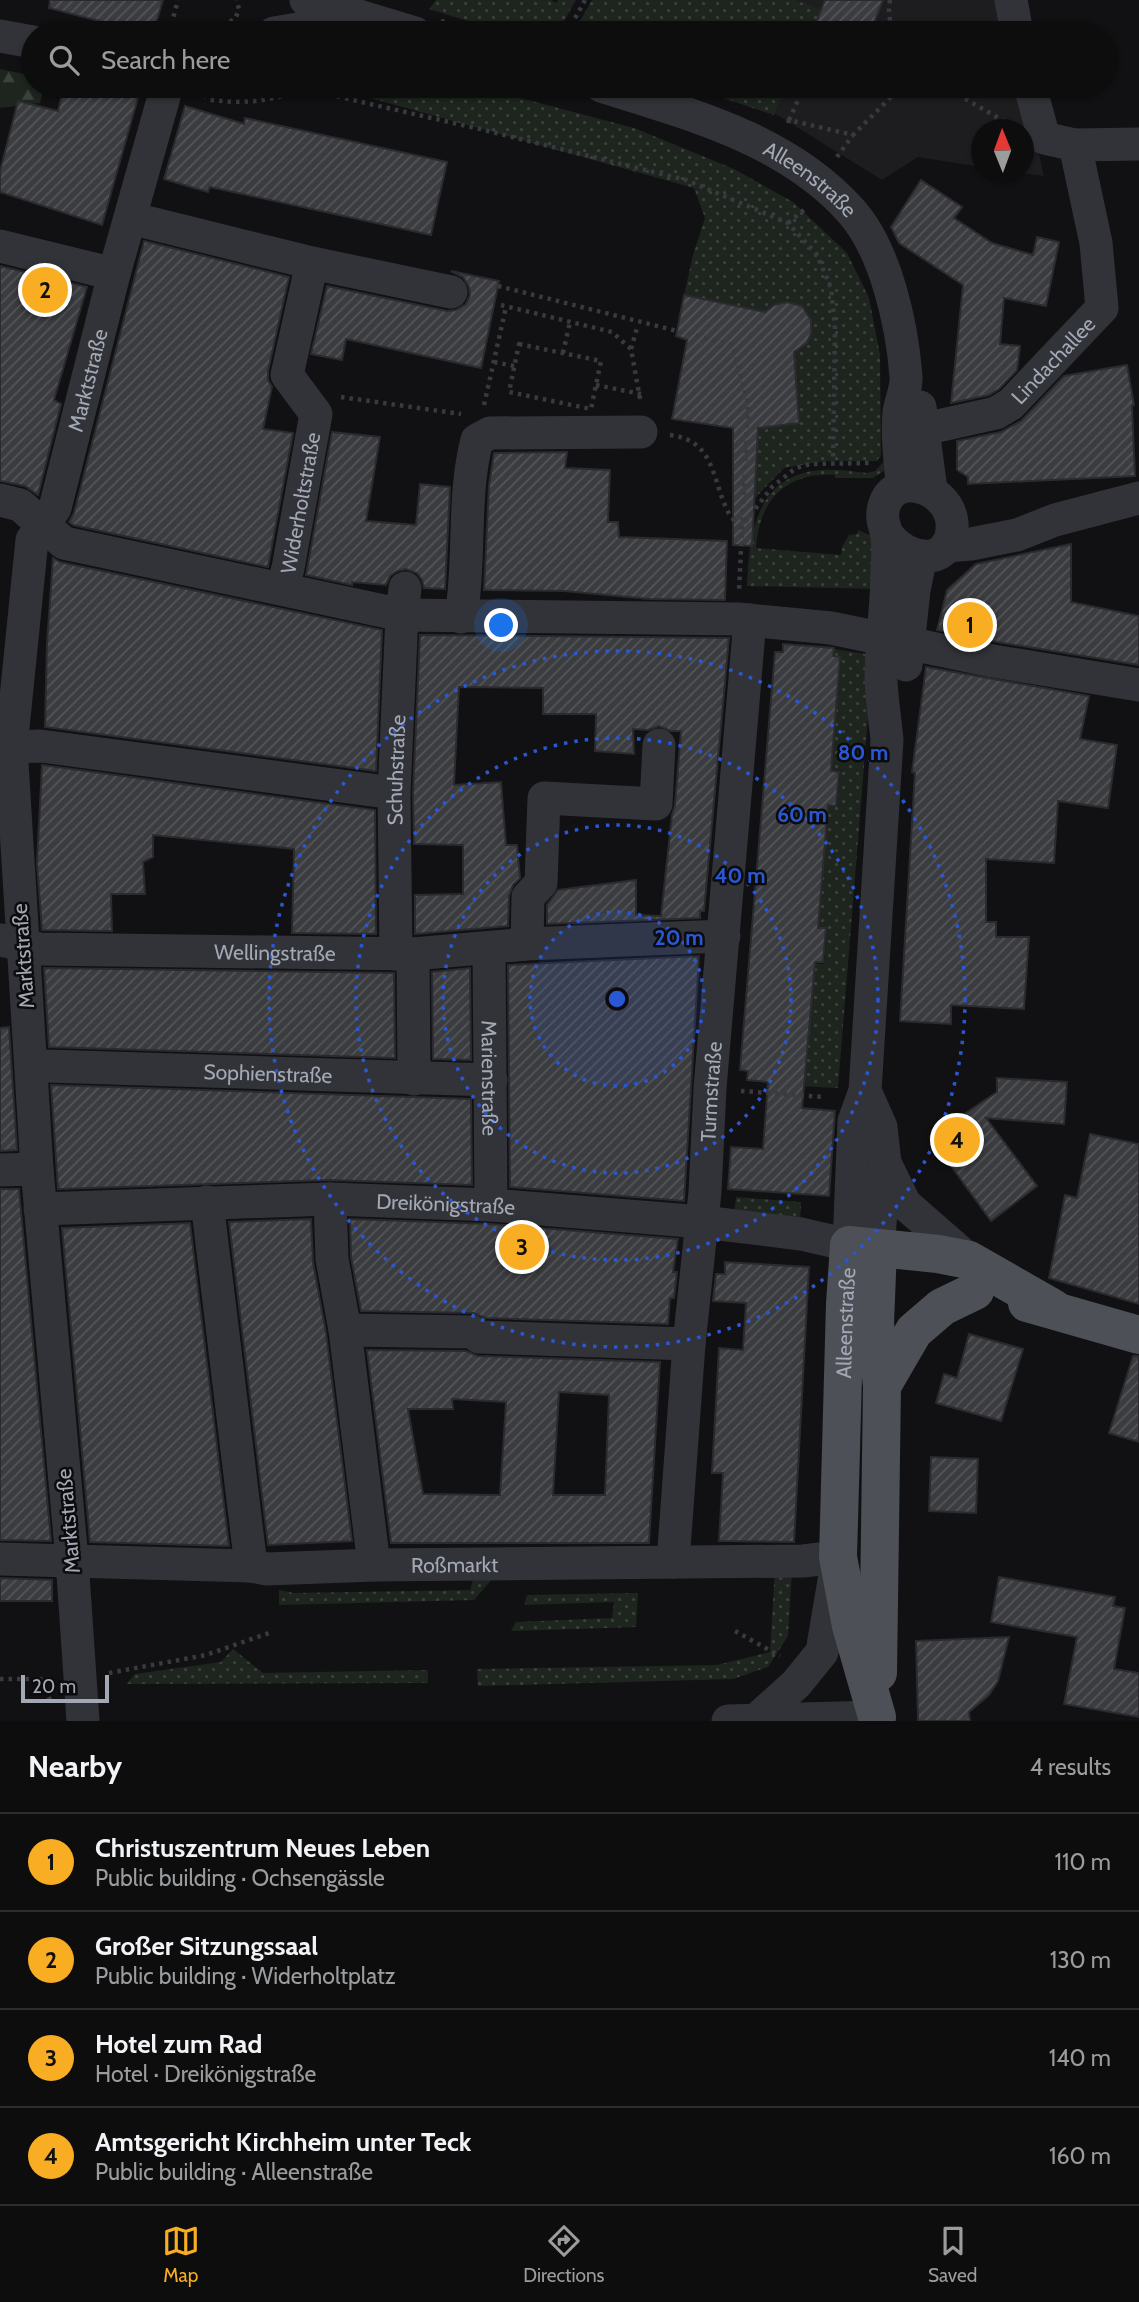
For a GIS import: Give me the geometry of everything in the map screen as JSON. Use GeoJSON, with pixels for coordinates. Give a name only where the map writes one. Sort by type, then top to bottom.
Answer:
{"type":"FeatureCollection","features":[{"type":"Feature","properties":{"kind":"main road"},"geometry":{"type":"LineString","coordinates":[[864,1247],[926,1275],[972,1276],[1053,1308],[1139,1335]]}},
{"type":"Feature","properties":{"kind":"main road","name":"Alleenstraße"},"geometry":{"type":"LineString","coordinates":[[864,1247],[882,1386],[877,1719]]}},
{"type":"Feature","properties":{"kind":"main road","name":"Alleenstraße"},"geometry":{"type":"LineString","coordinates":[[864,1247],[845,1304],[838,1557],[851,1626],[877,1719]]}},
{"type":"Feature","properties":{"kind":"main road","name":"Alleenstraße"},"geometry":{"type":"LineString","coordinates":[[882,1386],[914,1331],[972,1276]]}},
{"type":"Feature","properties":{"kind":"street"},"geometry":{"type":"LineString","coordinates":[[285,21],[307,0],[371,21]]}},
{"type":"Feature","properties":{"kind":"street"},"geometry":{"type":"LineString","coordinates":[[1011,0],[1015,21]]}},
{"type":"Feature","properties":{"kind":"street"},"geometry":{"type":"LineString","coordinates":[[0,36],[21,40]]}},
{"type":"Feature","properties":{"kind":"street","name":"Marktstraße"},"geometry":{"type":"LineString","coordinates":[[83,1721],[72,1560],[37,1169],[11,942],[6,791],[32,540],[55,508],[114,274],[164,98]]}},
{"type":"Feature","properties":{"kind":"street","name":"Alleenstraße"},"geometry":{"type":"LineString","coordinates":[[639,98],[699,117],[774,150],[822,183],[853,212],[876,250],[893,301],[903,347],[906,380],[899,414],[916,489]]}},
{"type":"Feature","properties":{"kind":"street"},"geometry":{"type":"LineString","coordinates":[[1033,98],[1044,138],[1075,145],[1139,144]]}},
{"type":"Feature","properties":{"kind":"street","name":"Lindachallee"},"geometry":{"type":"LineString","coordinates":[[924,429],[940,428],[996,413],[1011,404],[1102,308],[1096,243],[1075,145]]}},
{"type":"Feature","properties":{"kind":"street"},"geometry":{"type":"LineString","coordinates":[[131,218],[451,292]]}},
{"type":"Feature","properties":{"kind":"street"},"geometry":{"type":"LineString","coordinates":[[0,246],[114,274]]}},
{"type":"Feature","properties":{"kind":"street","name":"Widerholtstraße"},"geometry":{"type":"LineString","coordinates":[[282,589],[316,414],[287,375],[312,262]]}},
{"type":"Feature","properties":{"kind":"street","name":"Alleenstraße"},"geometry":{"type":"LineString","coordinates":[[906,380],[922,411],[924,429],[916,489]]}},
{"type":"Feature","properties":{"kind":"street"},"geometry":{"type":"LineString","coordinates":[[461,618],[466,591],[471,463],[477,440],[490,433],[641,432]]}},
{"type":"Feature","properties":{"kind":"street","name":"Alleenstraße"},"geometry":{"type":"LineString","coordinates":[[864,1247],[853,1121],[865,1091],[887,740],[903,694],[896,641],[887,534],[882,519],[886,499],[891,493],[916,489],[946,506],[939,540],[914,590],[896,641]]}},
{"type":"Feature","properties":{"kind":"street"},"geometry":{"type":"LineString","coordinates":[[887,534],[895,545],[904,551],[939,540],[971,544],[1017,535],[1055,520],[1139,498]]}},
{"type":"Feature","properties":{"kind":"street"},"geometry":{"type":"LineString","coordinates":[[0,499],[20,505],[64,543],[282,589],[403,601],[461,618],[744,620],[831,628],[993,661],[1139,685]]}},
{"type":"Feature","properties":{"kind":"street","name":"Schuhstraße"},"geometry":{"type":"LineString","coordinates":[[403,601],[394,793],[414,1079]]}},
{"type":"Feature","properties":{"kind":"street","name":"Turmstraße"},"geometry":{"type":"LineString","coordinates":[[673,1562],[689,1344],[703,1222],[710,1088],[724,936],[744,620]]}},
{"type":"Feature","properties":{"kind":"street"},"geometry":{"type":"LineString","coordinates":[[527,944],[527,897],[541,883],[544,798],[656,803],[659,745]]}},
{"type":"Feature","properties":{"kind":"street"},"geometry":{"type":"LineString","coordinates":[[11,747],[41,746],[394,793]]}},
{"type":"Feature","properties":{"kind":"street","name":"Wellingstraße"},"geometry":{"type":"LineString","coordinates":[[11,942],[40,948],[404,954],[527,944],[724,936]]}},
{"type":"Feature","properties":{"kind":"street","name":"Marienstraße"},"geometry":{"type":"LineString","coordinates":[[489,948],[491,1206]]}},
{"type":"Feature","properties":{"kind":"street","name":"Sophienstraße"},"geometry":{"type":"LineString","coordinates":[[46,1066],[491,1080]]}},
{"type":"Feature","properties":{"kind":"street","name":"Alleenstraße"},"geometry":{"type":"LineString","coordinates":[[864,1247],[885,1163],[881,1127],[865,1091]]}},
{"type":"Feature","properties":{"kind":"street"},"geometry":{"type":"LineString","coordinates":[[885,1163],[905,1204],[972,1276]]}},
{"type":"Feature","properties":{"kind":"street"},"geometry":{"type":"LineString","coordinates":[[0,1170],[37,1169]]}},
{"type":"Feature","properties":{"kind":"street"},"geometry":{"type":"LineString","coordinates":[[330,1199],[332,1259],[345,1330],[374,1565]]}},
{"type":"Feature","properties":{"kind":"street","name":"Dreikönigstraße"},"geometry":{"type":"LineString","coordinates":[[40,1209],[330,1199],[491,1206],[703,1222],[801,1234],[864,1247]]}},
{"type":"Feature","properties":{"kind":"street"},"geometry":{"type":"LineString","coordinates":[[206,1202],[259,1567]]}},
{"type":"Feature","properties":{"kind":"street"},"geometry":{"type":"LineString","coordinates":[[345,1330],[473,1332],[480,1337],[689,1344]]}},
{"type":"Feature","properties":{"kind":"street","name":"Alleenstraße"},"geometry":{"type":"LineString","coordinates":[[756,1720],[796,1684],[822,1652],[838,1557]]}},
{"type":"Feature","properties":{"kind":"street","name":"Roßmarkt"},"geometry":{"type":"LineString","coordinates":[[0,1559],[259,1567],[803,1560],[838,1557]]}},
{"type":"Feature","properties":{"kind":"street"},"geometry":{"type":"LineString","coordinates":[[728,1721],[877,1719]]}},
{"type":"Feature","properties":{"kind":"path"},"geometry":{"type":"LineString","coordinates":[[172,21],[178,0]]}},
{"type":"Feature","properties":{"kind":"path"},"geometry":{"type":"LineString","coordinates":[[231,21],[239,10],[237,0]]}},
{"type":"Feature","properties":{"kind":"path"},"geometry":{"type":"LineString","coordinates":[[574,21],[585,0]]}},
{"type":"Feature","properties":{"kind":"path"},"geometry":{"type":"LineString","coordinates":[[890,0],[890,21]]}},
{"type":"Feature","properties":{"kind":"path"},"geometry":{"type":"LineString","coordinates":[[207,98],[233,102],[273,98]]}},
{"type":"Feature","properties":{"kind":"path"},"geometry":{"type":"LineString","coordinates":[[344,98],[686,180],[788,223],[817,255],[831,288],[835,328],[833,462]]}},
{"type":"Feature","properties":{"kind":"path"},"geometry":{"type":"LineString","coordinates":[[783,132],[799,98]]}},
{"type":"Feature","properties":{"kind":"path"},"geometry":{"type":"LineString","coordinates":[[832,164],[853,135],[890,98]]}},
{"type":"Feature","properties":{"kind":"path"},"geometry":{"type":"LineString","coordinates":[[964,98],[1001,119]]}},
{"type":"Feature","properties":{"kind":"path"},"geometry":{"type":"LineString","coordinates":[[789,120],[853,135]]}},
{"type":"Feature","properties":{"kind":"path"},"geometry":{"type":"LineString","coordinates":[[788,223],[812,203]]}},
{"type":"Feature","properties":{"kind":"path"},"geometry":{"type":"LineString","coordinates":[[498,286],[733,345],[747,403],[740,529],[744,620]]}},
{"type":"Feature","properties":{"kind":"path"},"geometry":{"type":"LineString","coordinates":[[481,417],[504,306],[612,332],[631,349]]}},
{"type":"Feature","properties":{"kind":"path"},"geometry":{"type":"LineString","coordinates":[[563,353],[570,322]]}},
{"type":"Feature","properties":{"kind":"path"},"geometry":{"type":"LineString","coordinates":[[637,328],[631,349],[641,394],[641,432],[686,437],[709,458],[727,510],[740,529]]}},
{"type":"Feature","properties":{"kind":"path"},"geometry":{"type":"LineString","coordinates":[[519,344],[601,361],[591,409],[509,392],[514,366],[519,344]]}},
{"type":"Feature","properties":{"kind":"path"},"geometry":{"type":"LineString","coordinates":[[494,362],[514,366]]}},
{"type":"Feature","properties":{"kind":"path"},"geometry":{"type":"LineString","coordinates":[[596,385],[641,394]]}},
{"type":"Feature","properties":{"kind":"path"},"geometry":{"type":"LineString","coordinates":[[307,402],[320,394],[468,415]]}},
{"type":"Feature","properties":{"kind":"path"},"geometry":{"type":"LineString","coordinates":[[740,529],[772,487],[796,468],[833,462],[869,464],[878,460]]}},
{"type":"Feature","properties":{"kind":"path"},"geometry":{"type":"LineString","coordinates":[[710,1088],[824,1097]]}},
{"type":"Feature","properties":{"kind":"path"},"geometry":{"type":"LineString","coordinates":[[735,1631],[782,1656]]}},
{"type":"Feature","properties":{"kind":"path"},"geometry":{"type":"LineString","coordinates":[[81,1679],[206,1654],[268,1633]]}},
{"type":"Feature","properties":{"kind":"path"},"geometry":{"type":"LineString","coordinates":[[0,1679],[39,1679],[51,1702]]}},
{"type":"Feature","properties":{"kind":"shaded area"},"geometry":{"type":"Polygon","coordinates":[[[609,0],[1003,0],[1008,21],[598,21],[609,0]]]}},
{"type":"Feature","properties":{"kind":"shaded area"},"geometry":{"type":"Polygon","coordinates":[[[750,98],[1026,98],[1031,119],[971,119],[971,165],[918,157],[882,180],[750,98]]]}},
{"type":"Feature","properties":{"kind":"shaded area"},"geometry":{"type":"Polygon","coordinates":[[[1034,133],[1044,176],[1034,175],[1034,133]]]}},
{"type":"Feature","properties":{"kind":"green space"},"geometry":{"type":"Polygon","coordinates":[[[436,0],[551,0],[556,3],[558,0],[576,0],[564,21],[468,21],[429,9],[436,0]]]}},
{"type":"Feature","properties":{"kind":"green space"},"geometry":{"type":"Polygon","coordinates":[[[592,0],[794,0],[821,9],[817,21],[580,21],[592,0]]]}},
{"type":"Feature","properties":{"kind":"green space"},"geometry":{"type":"Polygon","coordinates":[[[0,69],[21,73],[21,98],[41,98],[40,103],[0,108],[0,69]]]}},
{"type":"Feature","properties":{"kind":"green space"},"geometry":{"type":"Polygon","coordinates":[[[370,98],[520,98],[634,128],[734,169],[793,202],[847,253],[869,298],[880,355],[881,455],[877,461],[825,461],[784,468],[754,499],[758,428],[799,423],[794,352],[808,337],[810,319],[802,306],[791,303],[778,304],[765,312],[684,295],[705,218],[694,188],[370,98]]]}},
{"type":"Feature","properties":{"kind":"green space"},"geometry":{"type":"Polygon","coordinates":[[[723,98],[781,98],[774,115],[723,98]]]}},
{"type":"Feature","properties":{"kind":"green space"},"geometry":{"type":"Polygon","coordinates":[[[887,458],[890,467],[873,478],[818,475],[789,484],[769,503],[758,531],[756,548],[841,555],[849,535],[857,534],[858,530],[872,536],[878,589],[747,586],[753,531],[767,499],[778,486],[793,477],[813,471],[875,471],[887,458]]]}},
{"type":"Feature","properties":{"kind":"green space"},"geometry":{"type":"Polygon","coordinates":[[[834,649],[873,655],[838,1088],[799,1086],[809,963],[824,964],[827,928],[811,926],[821,805],[837,806],[840,772],[824,770],[834,649]]]}},
{"type":"Feature","properties":{"kind":"green space"},"geometry":{"type":"Polygon","coordinates":[[[736,1197],[801,1202],[800,1225],[734,1215],[736,1197]]]}},
{"type":"Feature","properties":{"kind":"green space"},"geometry":{"type":"Polygon","coordinates":[[[775,1570],[792,1571],[788,1636],[768,1667],[733,1679],[478,1686],[477,1669],[717,1665],[770,1652],[775,1570]]]}},
{"type":"Feature","properties":{"kind":"green space"},"geometry":{"type":"Polygon","coordinates":[[[474,1577],[493,1578],[474,1600],[279,1605],[279,1590],[294,1593],[470,1590],[474,1577]]]}},
{"type":"Feature","properties":{"kind":"green space"},"geometry":{"type":"Polygon","coordinates":[[[638,1593],[636,1627],[511,1631],[516,1622],[612,1618],[614,1602],[524,1605],[527,1595],[638,1593]]]}},
{"type":"Feature","properties":{"kind":"green space"},"geometry":{"type":"Polygon","coordinates":[[[233,1649],[263,1673],[428,1670],[428,1683],[126,1684],[135,1674],[221,1662],[233,1649]]]}},
{"type":"Feature","properties":{"kind":"building"},"geometry":{"type":"Polygon","coordinates":[[[50,0],[163,0],[157,21],[99,21],[49,8],[50,0]]]}},
{"type":"Feature","properties":{"kind":"building"},"geometry":{"type":"Polygon","coordinates":[[[825,0],[883,0],[875,21],[817,21],[825,0]]]}},
{"type":"Feature","properties":{"kind":"building"},"geometry":{"type":"Polygon","coordinates":[[[61,98],[138,98],[102,225],[0,192],[0,171],[18,101],[58,111],[61,98]]]}},
{"type":"Feature","properties":{"kind":"building"},"geometry":{"type":"Polygon","coordinates":[[[185,106],[244,124],[245,118],[447,162],[431,235],[210,187],[208,192],[164,179],[185,106]]]}},
{"type":"Feature","properties":{"kind":"building"},"geometry":{"type":"Polygon","coordinates":[[[921,180],[962,207],[954,218],[992,243],[1033,255],[1037,237],[1059,242],[1046,306],[1004,298],[1000,344],[1020,346],[1017,370],[999,389],[989,395],[951,403],[963,285],[899,243],[891,227],[921,180]]]}},
{"type":"Feature","properties":{"kind":"building"},"geometry":{"type":"Polygon","coordinates":[[[144,241],[289,277],[268,371],[268,380],[272,387],[263,429],[293,433],[268,567],[69,522],[74,513],[144,241]]]}},
{"type":"Feature","properties":{"kind":"building"},"geometry":{"type":"Polygon","coordinates":[[[0,266],[87,287],[54,400],[61,404],[38,495],[25,486],[0,481],[0,266]]]}},
{"type":"Feature","properties":{"kind":"building"},"geometry":{"type":"Polygon","coordinates":[[[451,271],[499,281],[481,368],[346,339],[342,360],[311,354],[327,286],[447,311],[456,310],[466,304],[470,295],[469,287],[463,277],[451,271]]]}},
{"type":"Feature","properties":{"kind":"building"},"geometry":{"type":"Polygon","coordinates":[[[684,295],[765,312],[774,305],[787,302],[802,306],[811,320],[811,333],[807,343],[794,352],[799,423],[758,428],[752,546],[733,545],[733,428],[672,419],[687,340],[676,336],[684,295]]]}},
{"type":"Feature","properties":{"kind":"building"},"geometry":{"type":"Polygon","coordinates":[[[1127,365],[1134,405],[1135,476],[968,484],[968,477],[957,470],[957,441],[1001,432],[1021,421],[1064,376],[1127,365]]]}},
{"type":"Feature","properties":{"kind":"building"},"geometry":{"type":"Polygon","coordinates":[[[332,432],[380,437],[366,521],[416,525],[420,484],[450,487],[445,589],[424,588],[417,573],[406,569],[390,576],[386,585],[352,582],[352,585],[306,575],[332,432]]]}},
{"type":"Feature","properties":{"kind":"building"},"geometry":{"type":"Polygon","coordinates":[[[567,452],[565,468],[610,470],[608,522],[618,522],[619,537],[727,541],[725,600],[650,599],[564,591],[484,590],[489,485],[494,453],[567,452]]]}},
{"type":"Feature","properties":{"kind":"building"},"geometry":{"type":"Polygon","coordinates":[[[1071,544],[1071,602],[1139,616],[1139,665],[937,630],[947,590],[976,564],[1071,544]]]}},
{"type":"Feature","properties":{"kind":"building"},"geometry":{"type":"Polygon","coordinates":[[[53,558],[60,562],[382,630],[376,771],[45,727],[53,558]]]}},
{"type":"Feature","properties":{"kind":"building"},"geometry":{"type":"Polygon","coordinates":[[[420,635],[729,638],[704,911],[700,911],[700,918],[547,924],[547,905],[558,890],[636,880],[636,915],[661,916],[681,731],[671,731],[659,726],[648,730],[633,729],[634,754],[595,751],[596,714],[543,714],[543,688],[459,687],[454,785],[501,782],[506,845],[517,845],[520,878],[513,885],[509,896],[508,926],[415,934],[415,895],[463,894],[463,845],[414,844],[413,793],[420,635]]]}},
{"type":"Feature","properties":{"kind":"building"},"geometry":{"type":"Polygon","coordinates":[[[783,644],[834,648],[833,656],[840,657],[831,771],[839,772],[836,806],[828,805],[818,928],[826,928],[823,962],[815,962],[802,1108],[835,1111],[829,1196],[728,1189],[731,1147],[763,1149],[768,1082],[747,1080],[748,1071],[740,1070],[775,652],[783,652],[783,644]]]}},
{"type":"Feature","properties":{"kind":"building"},"geometry":{"type":"Polygon","coordinates":[[[926,667],[1089,696],[1080,739],[1117,745],[1108,808],[1058,801],[1054,863],[986,859],[986,922],[996,922],[996,937],[1029,937],[1024,1009],[951,1005],[951,1024],[900,1021],[915,773],[912,772],[926,667]]]}},
{"type":"Feature","properties":{"kind":"building"},"geometry":{"type":"Polygon","coordinates":[[[42,765],[375,810],[376,934],[292,933],[294,849],[153,835],[153,857],[143,862],[145,894],[111,894],[112,931],[42,930],[37,863],[42,765]]]}},
{"type":"Feature","properties":{"kind":"building"},"geometry":{"type":"Polygon","coordinates":[[[699,956],[684,1201],[510,1187],[508,965],[699,956]]]}},
{"type":"Feature","properties":{"kind":"building"},"geometry":{"type":"Polygon","coordinates":[[[44,968],[394,973],[395,1058],[49,1047],[44,968]]]}},
{"type":"Feature","properties":{"kind":"building"},"geometry":{"type":"Polygon","coordinates":[[[470,968],[471,1060],[433,1059],[432,972],[470,968]]]}},
{"type":"Feature","properties":{"kind":"building"},"geometry":{"type":"Polygon","coordinates":[[[9,1027],[17,1150],[0,1151],[0,1028],[9,1027]]]}},
{"type":"Feature","properties":{"kind":"building"},"geometry":{"type":"Polygon","coordinates":[[[997,1078],[1067,1082],[1064,1124],[986,1118],[1037,1186],[991,1221],[930,1137],[997,1092],[997,1078]]]}},
{"type":"Feature","properties":{"kind":"building"},"geometry":{"type":"Polygon","coordinates":[[[51,1085],[471,1099],[472,1185],[329,1180],[58,1189],[51,1085]]]}},
{"type":"Feature","properties":{"kind":"building"},"geometry":{"type":"Polygon","coordinates":[[[1090,1134],[1139,1144],[1139,1304],[1049,1278],[1065,1195],[1077,1198],[1090,1134]]]}},
{"type":"Feature","properties":{"kind":"building"},"geometry":{"type":"Polygon","coordinates":[[[0,1189],[19,1189],[51,1541],[0,1540],[0,1189]]]}},
{"type":"Feature","properties":{"kind":"building"},"geometry":{"type":"Polygon","coordinates":[[[311,1219],[313,1262],[326,1333],[352,1541],[268,1545],[229,1222],[311,1219]]]}},
{"type":"Feature","properties":{"kind":"building"},"geometry":{"type":"Polygon","coordinates":[[[350,1219],[490,1224],[678,1239],[673,1272],[677,1272],[674,1298],[670,1298],[668,1324],[486,1318],[473,1313],[361,1311],[351,1257],[350,1219]]]}},
{"type":"Feature","properties":{"kind":"building"},"geometry":{"type":"Polygon","coordinates":[[[190,1223],[229,1546],[90,1542],[62,1228],[190,1223]]]}},
{"type":"Feature","properties":{"kind":"building"},"geometry":{"type":"Polygon","coordinates":[[[725,1262],[809,1267],[794,1542],[719,1541],[723,1473],[712,1473],[719,1348],[743,1350],[746,1303],[713,1301],[716,1274],[725,1274],[725,1262]]]}},
{"type":"Feature","properties":{"kind":"building"},"geometry":{"type":"Polygon","coordinates":[[[969,1334],[1023,1349],[1001,1421],[936,1403],[944,1374],[957,1378],[969,1334]]]}},
{"type":"Feature","properties":{"kind":"building"},"geometry":{"type":"Polygon","coordinates":[[[367,1350],[466,1351],[478,1356],[660,1362],[649,1543],[391,1543],[367,1350]],[[559,1392],[553,1495],[605,1495],[609,1395],[559,1392]],[[452,1399],[453,1409],[408,1409],[423,1494],[500,1495],[506,1402],[452,1399]]]}},
{"type":"Feature","properties":{"kind":"building"},"geometry":{"type":"Polygon","coordinates":[[[1133,1356],[1139,1356],[1139,1442],[1109,1433],[1133,1356]]]}},
{"type":"Feature","properties":{"kind":"building"},"geometry":{"type":"Polygon","coordinates":[[[931,1457],[978,1459],[976,1513],[929,1511],[931,1457]]]}},
{"type":"Feature","properties":{"kind":"building"},"geometry":{"type":"Polygon","coordinates":[[[999,1577],[1115,1597],[1113,1606],[1125,1608],[1114,1669],[1139,1673],[1139,1717],[1064,1704],[1077,1637],[991,1622],[999,1577]]]}},
{"type":"Feature","properties":{"kind":"building"},"geometry":{"type":"Polygon","coordinates":[[[0,1578],[52,1580],[52,1601],[0,1601],[0,1578]]]}},
{"type":"Feature","properties":{"kind":"building"},"geometry":{"type":"Polygon","coordinates":[[[1009,1637],[998,1681],[989,1695],[969,1712],[970,1721],[918,1721],[916,1641],[1009,1637]]]}},
{"type":"Feature","properties":{"kind":"place","name":"Großer Sitzungssaal"},"geometry":{"type":"Point","coordinates":[45,290]}},
{"type":"Feature","properties":{"kind":"place","name":"Christuszentrum Neues Leben"},"geometry":{"type":"Point","coordinates":[970,625]}},
{"type":"Feature","properties":{"kind":"place","name":"Amtsgericht Kirchheim unter Teck"},"geometry":{"type":"Point","coordinates":[957,1140]}},
{"type":"Feature","properties":{"kind":"place","name":"Hotel zum Rad"},"geometry":{"type":"Point","coordinates":[522,1247]}}]}
